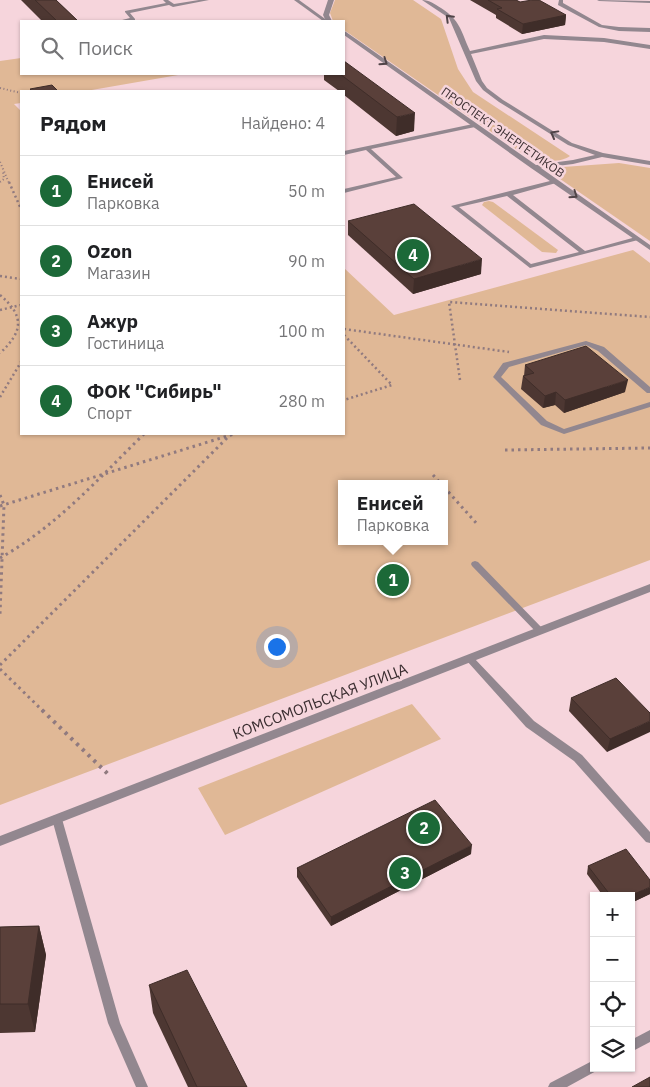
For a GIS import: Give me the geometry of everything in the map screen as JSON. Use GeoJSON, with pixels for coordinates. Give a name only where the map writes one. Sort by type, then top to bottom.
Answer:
{"type":"FeatureCollection","features":[{"type":"Feature","properties":{"kind":"street"},"geometry":{"type":"LineString","coordinates":[[328,20],[327,8],[331,0]]}},
{"type":"Feature","properties":{"kind":"street","name":"ПРОСПЕКТ ЭНЕРГЕТИКОВ"},"geometry":{"type":"LineString","coordinates":[[424,0],[451,17],[474,71],[485,89],[570,144],[602,155],[650,163]]}},
{"type":"Feature","properties":{"kind":"street","name":"ПРОСПЕКТ ЭНЕРГЕТИКОВ"},"geometry":{"type":"LineString","coordinates":[[345,35],[650,248]]}},
{"type":"Feature","properties":{"kind":"street"},"geometry":{"type":"LineString","coordinates":[[468,54],[544,37],[604,40],[650,48]]}},
{"type":"Feature","properties":{"kind":"street"},"geometry":{"type":"LineString","coordinates":[[532,167],[573,162],[602,155]]}},
{"type":"Feature","properties":{"kind":"street","name":"КОМСОМОЛЬСКАЯ УЛИЦА"},"geometry":{"type":"LineString","coordinates":[[0,841],[650,588]]}},
{"type":"Feature","properties":{"kind":"lane"},"geometry":{"type":"LineString","coordinates":[[126,20],[133,19],[127,12],[167,2],[173,6],[207,0]]}},
{"type":"Feature","properties":{"kind":"lane"},"geometry":{"type":"LineString","coordinates":[[296,0],[326,20]]}},
{"type":"Feature","properties":{"kind":"lane"},"geometry":{"type":"LineString","coordinates":[[561,0],[560,4],[601,26],[650,30]]}},
{"type":"Feature","properties":{"kind":"lane"},"geometry":{"type":"LineString","coordinates":[[599,0],[650,2]]}},
{"type":"Feature","properties":{"kind":"lane"},"geometry":{"type":"LineString","coordinates":[[345,153],[473,126]]}},
{"type":"Feature","properties":{"kind":"lane"},"geometry":{"type":"LineString","coordinates":[[345,191],[400,178],[368,149]]}},
{"type":"Feature","properties":{"kind":"lane"},"geometry":{"type":"LineString","coordinates":[[554,182],[454,206],[530,266],[636,239]]}},
{"type":"Feature","properties":{"kind":"lane"},"geometry":{"type":"LineString","coordinates":[[508,194],[584,253]]}},
{"type":"Feature","properties":{"kind":"lane"},"geometry":{"type":"LineString","coordinates":[[650,391],[601,349],[586,343],[506,366],[497,377],[544,423],[564,432],[650,404]]}},
{"type":"Feature","properties":{"kind":"lane"},"geometry":{"type":"LineString","coordinates":[[475,564],[540,631]]}},
{"type":"Feature","properties":{"kind":"lane"},"geometry":{"type":"LineString","coordinates":[[470,659],[530,724],[578,758],[650,839]]}},
{"type":"Feature","properties":{"kind":"lane"},"geometry":{"type":"LineString","coordinates":[[56,819],[114,1023],[142,1087]]}},
{"type":"Feature","properties":{"kind":"lane"},"geometry":{"type":"LineString","coordinates":[[635,1044],[650,1036]]}},
{"type":"Feature","properties":{"kind":"lane"},"geometry":{"type":"LineString","coordinates":[[554,1087],[590,1068]]}},
{"type":"Feature","properties":{"kind":"path"},"geometry":{"type":"LineString","coordinates":[[0,88],[20,93]]}},
{"type":"Feature","properties":{"kind":"path"},"geometry":{"type":"LineString","coordinates":[[0,162],[4,179],[0,182]]}},
{"type":"Feature","properties":{"kind":"path"},"geometry":{"type":"LineString","coordinates":[[1,167],[20,207]]}},
{"type":"Feature","properties":{"kind":"path"},"geometry":{"type":"LineString","coordinates":[[0,276],[20,279]]}},
{"type":"Feature","properties":{"kind":"path"},"geometry":{"type":"LineString","coordinates":[[0,294],[12,303],[19,316],[18,331],[9,346],[0,353]]}},
{"type":"Feature","properties":{"kind":"path"},"geometry":{"type":"LineString","coordinates":[[460,380],[449,302],[650,317]]}},
{"type":"Feature","properties":{"kind":"path"},"geometry":{"type":"LineString","coordinates":[[0,310],[20,305]]}},
{"type":"Feature","properties":{"kind":"path"},"geometry":{"type":"LineString","coordinates":[[345,329],[510,352]]}},
{"type":"Feature","properties":{"kind":"path"},"geometry":{"type":"LineString","coordinates":[[345,337],[392,385],[345,400]]}},
{"type":"Feature","properties":{"kind":"path"},"geometry":{"type":"LineString","coordinates":[[0,397],[20,364]]}},
{"type":"Feature","properties":{"kind":"path"},"geometry":{"type":"LineString","coordinates":[[0,558],[20,548],[51,525],[143,435]]}},
{"type":"Feature","properties":{"kind":"path"},"geometry":{"type":"LineString","coordinates":[[2,505],[229,435]]}},
{"type":"Feature","properties":{"kind":"path"},"geometry":{"type":"LineString","coordinates":[[0,665],[231,435]]}},
{"type":"Feature","properties":{"kind":"path"},"geometry":{"type":"LineString","coordinates":[[505,450],[650,448]]}},
{"type":"Feature","properties":{"kind":"path"},"geometry":{"type":"LineString","coordinates":[[433,475],[437,480]]}},
{"type":"Feature","properties":{"kind":"path"},"geometry":{"type":"LineString","coordinates":[[448,491],[478,525]]}},
{"type":"Feature","properties":{"kind":"path"},"geometry":{"type":"LineString","coordinates":[[0,495],[2,505],[0,614]]}},
{"type":"Feature","properties":{"kind":"path"},"geometry":{"type":"LineString","coordinates":[[0,669],[110,776]]}},
{"type":"Feature","properties":{"kind":"shaded area"},"geometry":{"type":"Polygon","coordinates":[[[335,0],[413,0],[441,19],[458,69],[473,92],[570,156],[555,161],[529,158],[345,31],[345,20],[333,20],[330,13],[335,0]]]}},
{"type":"Feature","properties":{"kind":"shaded area"},"geometry":{"type":"Polygon","coordinates":[[[20,58],[20,75],[178,75],[92,90],[20,90],[20,103],[14,104],[20,110],[20,435],[345,435],[345,269],[394,315],[633,250],[650,263],[650,560],[0,805],[0,61],[20,58]]]}},
{"type":"Feature","properties":{"kind":"shaded area"},"geometry":{"type":"Polygon","coordinates":[[[619,163],[650,168],[650,241],[550,172],[563,167],[619,163]]]}},
{"type":"Feature","properties":{"kind":"shaded area"},"geometry":{"type":"Polygon","coordinates":[[[484,202],[493,202],[558,250],[556,253],[542,252],[482,205],[484,202]]]}},
{"type":"Feature","properties":{"kind":"shaded area"},"geometry":{"type":"Polygon","coordinates":[[[412,704],[441,739],[225,835],[198,788],[412,704]]]}},
{"type":"Feature","properties":{"kind":"building"},"geometry":{"type":"Polygon","coordinates":[[[35,0],[56,0],[77,20],[56,20],[35,0]]]}},
{"type":"Feature","properties":{"kind":"building"},"geometry":{"type":"Polygon","coordinates":[[[488,0],[516,0],[520,2],[539,0],[566,15],[523,24],[497,9],[502,8],[488,0]]]}},
{"type":"Feature","properties":{"kind":"building"},"geometry":{"type":"Polygon","coordinates":[[[345,62],[415,113],[397,117],[341,75],[345,75],[345,62]]]}},
{"type":"Feature","properties":{"kind":"building"},"geometry":{"type":"Polygon","coordinates":[[[52,85],[57,90],[31,90],[52,85]]]}},
{"type":"Feature","properties":{"kind":"building"},"geometry":{"type":"Polygon","coordinates":[[[414,204],[482,259],[414,279],[348,221],[414,204]]]}},
{"type":"Feature","properties":{"kind":"building"},"geometry":{"type":"Polygon","coordinates":[[[586,346],[628,380],[565,400],[556,392],[545,396],[523,376],[534,373],[525,365],[586,346]]]}},
{"type":"Feature","properties":{"kind":"building"},"geometry":{"type":"Polygon","coordinates":[[[616,678],[650,713],[650,721],[610,739],[571,698],[616,678]]]}},
{"type":"Feature","properties":{"kind":"building"},"geometry":{"type":"Polygon","coordinates":[[[435,800],[472,845],[331,917],[297,868],[435,800]]]}},
{"type":"Feature","properties":{"kind":"building"},"geometry":{"type":"Polygon","coordinates":[[[626,849],[650,880],[650,887],[635,894],[635,892],[608,892],[588,866],[626,849]]]}},
{"type":"Feature","properties":{"kind":"building"},"geometry":{"type":"Polygon","coordinates":[[[39,926],[28,1004],[0,1004],[0,927],[39,926]]]}},
{"type":"Feature","properties":{"kind":"building"},"geometry":{"type":"Polygon","coordinates":[[[187,970],[247,1087],[197,1087],[149,985],[187,970]]]}},
{"type":"Feature","properties":{"kind":"building"},"geometry":{"type":"Polygon","coordinates":[[[650,1077],[650,1087],[632,1087],[650,1077]]]}},
{"type":"Feature","properties":{"kind":"place","name":"ФОК \"Сибирь\""},"geometry":{"type":"Point","coordinates":[413,255]}},
{"type":"Feature","properties":{"kind":"place","name":"Енисей"},"geometry":{"type":"Point","coordinates":[393,580]}},
{"type":"Feature","properties":{"kind":"place","name":"Ozon"},"geometry":{"type":"Point","coordinates":[424,828]}},
{"type":"Feature","properties":{"kind":"place","name":"Ажур"},"geometry":{"type":"Point","coordinates":[405,873]}}]}
